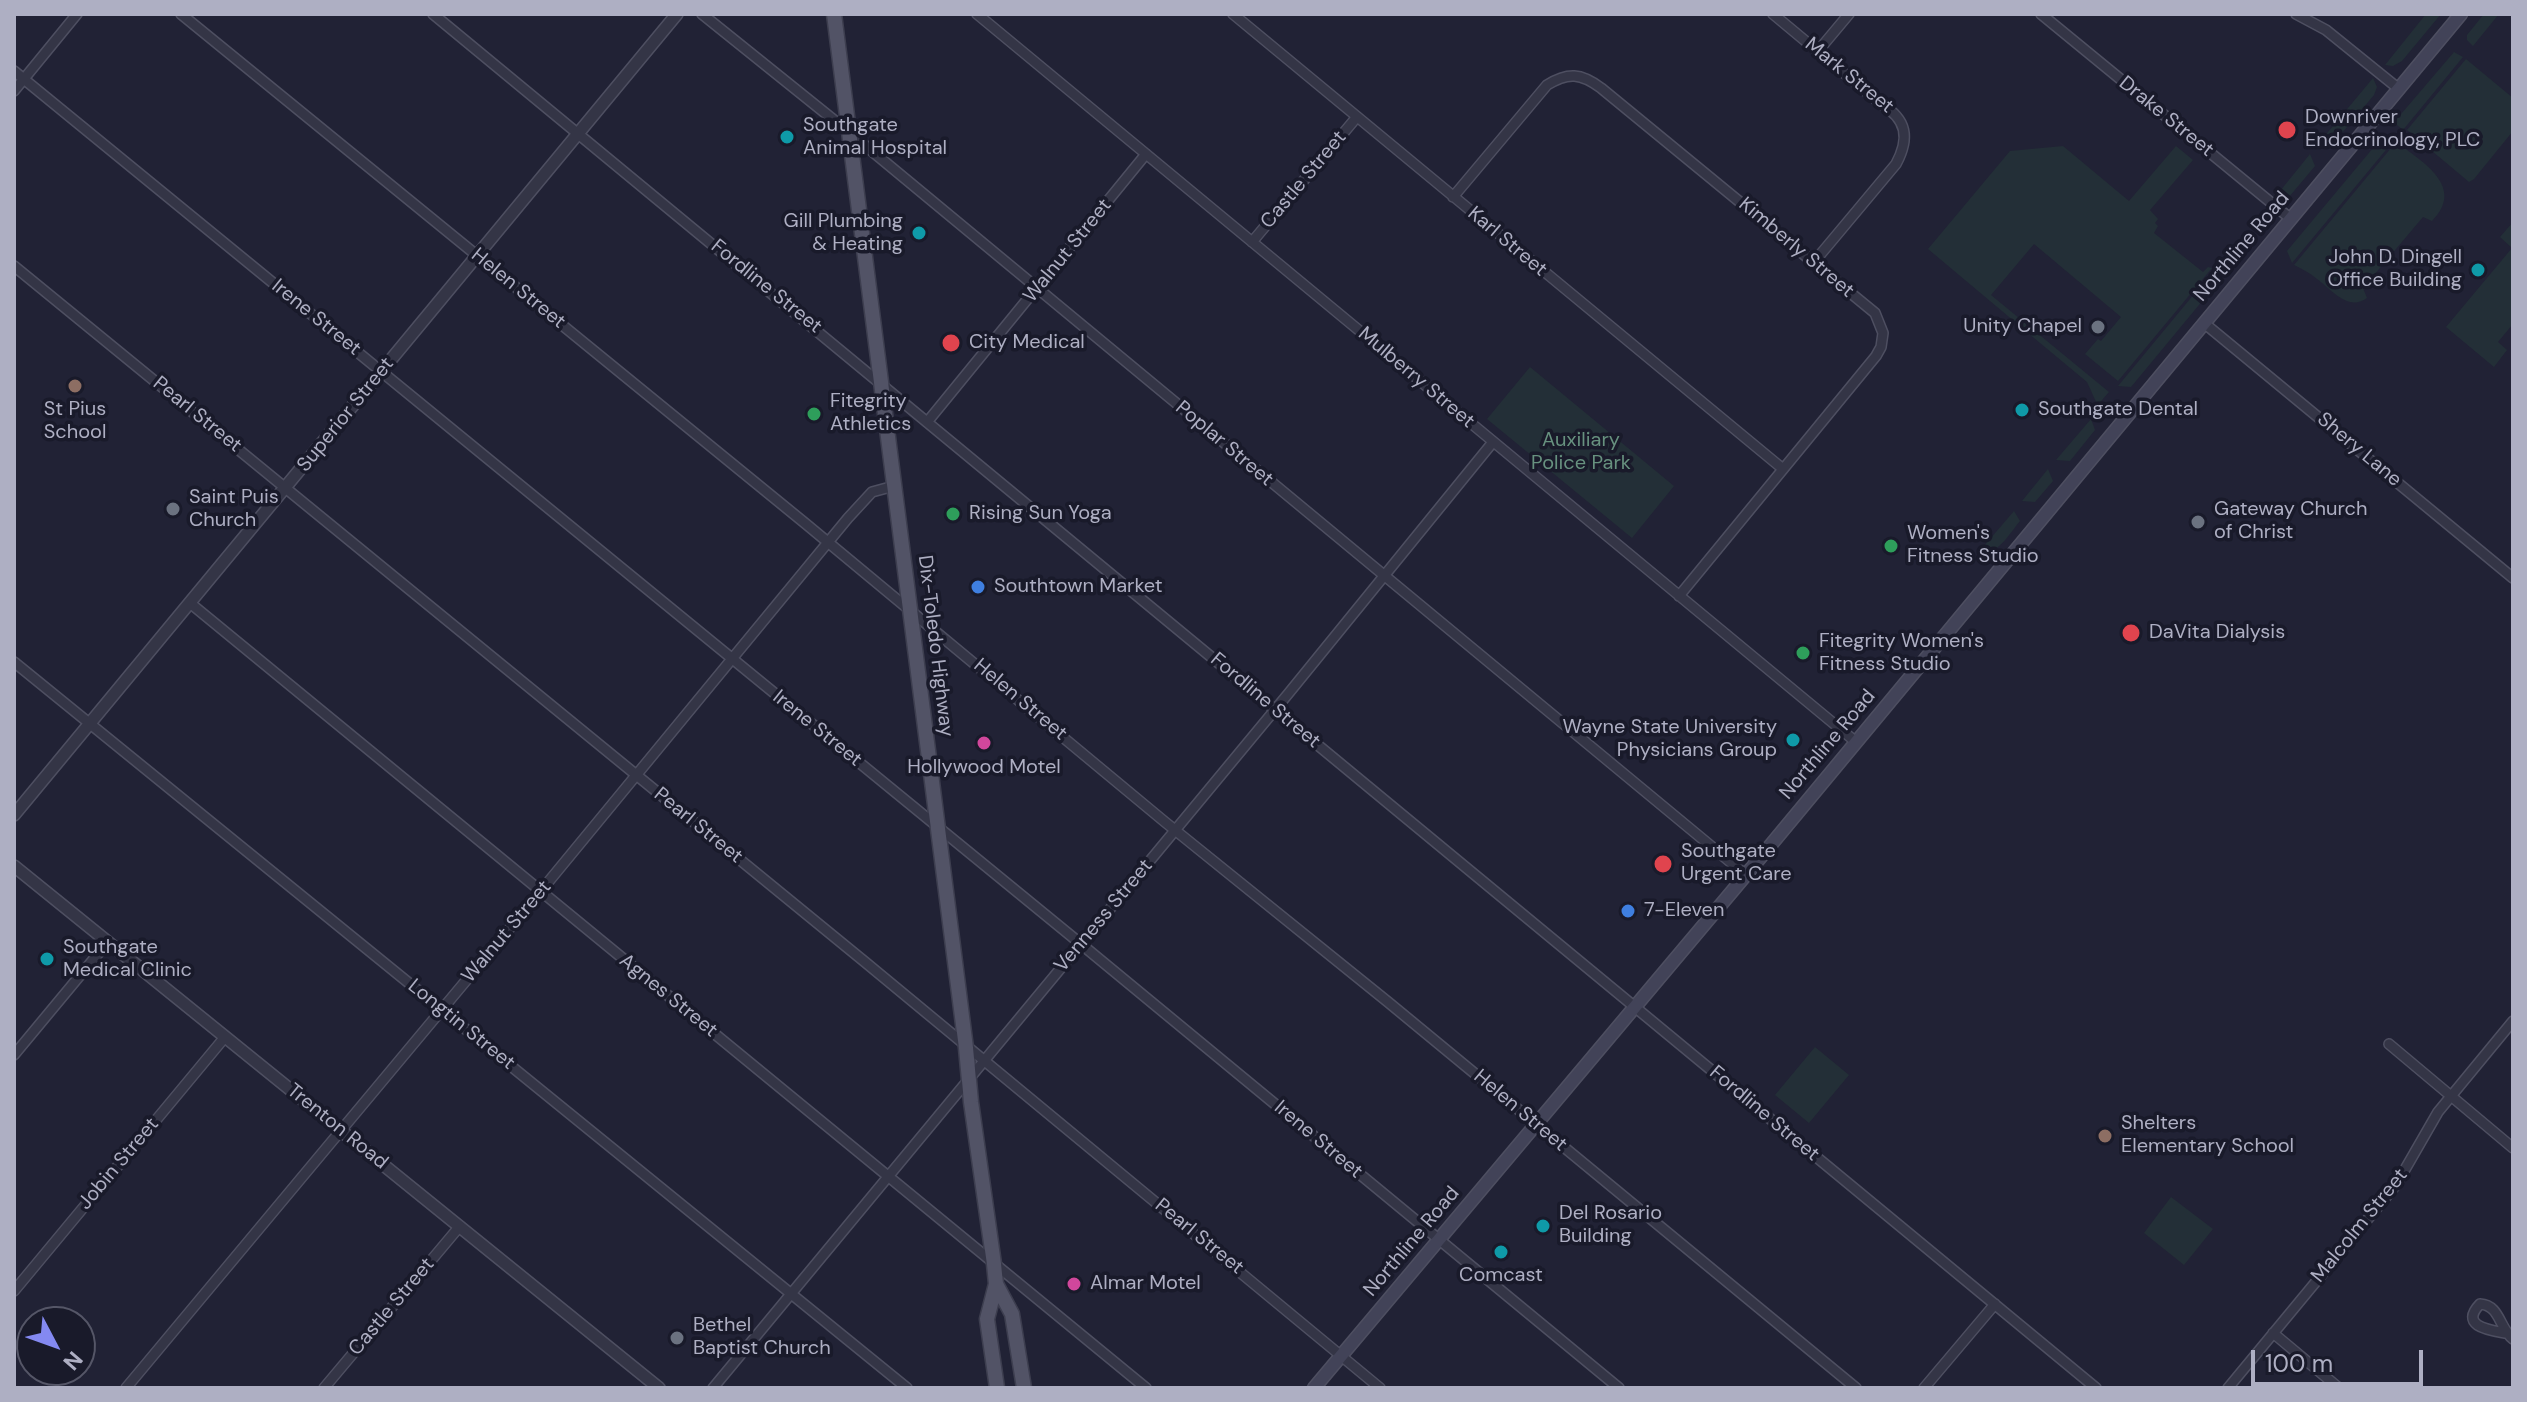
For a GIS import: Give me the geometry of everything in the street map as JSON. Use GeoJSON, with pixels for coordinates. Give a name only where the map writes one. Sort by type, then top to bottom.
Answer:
{"type":"FeatureCollection","features":[{"type":"Feature","properties":{"kind":"main road","name":"Dix-Toledo Highway"},"geometry":{"type":"LineString","coordinates":[[834,14],[994,1264],[996,1284],[987,1319],[997,1388]]}},
{"type":"Feature","properties":{"kind":"main road","name":"Northline Road"},"geometry":{"type":"LineString","coordinates":[[1314,1388],[1635,1008],[2461,14]]}},
{"type":"Feature","properties":{"kind":"main road","name":"Dix-Toledo Highway"},"geometry":{"type":"LineString","coordinates":[[996,1284],[1012,1314],[1024,1388]]}},
{"type":"Feature","properties":{"kind":"street"},"geometry":{"type":"LineString","coordinates":[[14,91],[77,14]]}},
{"type":"Feature","properties":{"kind":"street","name":"Helen Street"},"geometry":{"type":"LineString","coordinates":[[181,14],[1856,1388]]}},
{"type":"Feature","properties":{"kind":"street","name":"Fordline Street"},"geometry":{"type":"LineString","coordinates":[[433,14],[2096,1388]]}},
{"type":"Feature","properties":{"kind":"street","name":"Superior Street"},"geometry":{"type":"LineString","coordinates":[[14,815],[677,14]]}},
{"type":"Feature","properties":{"kind":"street","name":"Poplar Street"},"geometry":{"type":"LineString","coordinates":[[702,14],[1746,875]]}},
{"type":"Feature","properties":{"kind":"street","name":"Mulberry Street"},"geometry":{"type":"LineString","coordinates":[[977,14],[1856,742]]}},
{"type":"Feature","properties":{"kind":"street","name":"Karl Street"},"geometry":{"type":"LineString","coordinates":[[1233,14],[1783,469]]}},
{"type":"Feature","properties":{"kind":"street","name":"Mark Street"},"geometry":{"type":"LineString","coordinates":[[1773,14],[1881,104],[1895,112],[1905,139],[1896,164],[1814,262]]}},
{"type":"Feature","properties":{"kind":"street"},"geometry":{"type":"LineString","coordinates":[[1818,51],[1849,14]]}},
{"type":"Feature","properties":{"kind":"street","name":"Drake Street"},"geometry":{"type":"LineString","coordinates":[[2041,14],[2291,219]]}},
{"type":"Feature","properties":{"kind":"street"},"geometry":{"type":"LineString","coordinates":[[2296,14],[2326,30],[2399,89]]}},
{"type":"Feature","properties":{"kind":"street","name":"Irene Street"},"geometry":{"type":"LineString","coordinates":[[14,71],[1619,1388]]}},
{"type":"Feature","properties":{"kind":"street","name":"Kimberly Street"},"geometry":{"type":"LineString","coordinates":[[1453,197],[1547,85],[1561,76],[1583,76],[1875,313],[1882,326],[1883,340],[1876,356],[1679,596]]}},
{"type":"Feature","properties":{"kind":"street","name":"Castle Street"},"geometry":{"type":"LineString","coordinates":[[1252,242],[1356,118]]}},
{"type":"Feature","properties":{"kind":"street","name":"Walnut Street"},"geometry":{"type":"LineString","coordinates":[[928,421],[1146,154]]}},
{"type":"Feature","properties":{"kind":"street","name":"Pearl Street"},"geometry":{"type":"LineString","coordinates":[[14,266],[1380,1388]]}},
{"type":"Feature","properties":{"kind":"street","name":"Shery Lane"},"geometry":{"type":"LineString","coordinates":[[2204,323],[2513,578]]}},
{"type":"Feature","properties":{"kind":"street","name":"Venness Street"},"geometry":{"type":"LineString","coordinates":[[713,1388],[1493,442]]}},
{"type":"Feature","properties":{"kind":"street","name":"Walnut Street"},"geometry":{"type":"LineString","coordinates":[[126,1388],[827,542],[872,492],[894,486]]}},
{"type":"Feature","properties":{"kind":"street","name":"Agnes Street"},"geometry":{"type":"LineString","coordinates":[[190,603],[1146,1388]]}},
{"type":"Feature","properties":{"kind":"street","name":"Longtin Street"},"geometry":{"type":"LineString","coordinates":[[14,662],[907,1388]]}},
{"type":"Feature","properties":{"kind":"street","name":"Trenton Road"},"geometry":{"type":"LineString","coordinates":[[14,866],[659,1388]]}},
{"type":"Feature","properties":{"kind":"street"},"geometry":{"type":"LineString","coordinates":[[14,1055],[107,943]]}},
{"type":"Feature","properties":{"kind":"street","name":"Malcolm Street"},"geometry":{"type":"LineString","coordinates":[[2228,1388],[2396,1185],[2438,1112],[2513,1021]]}},
{"type":"Feature","properties":{"kind":"street","name":"Jobin Street"},"geometry":{"type":"LineString","coordinates":[[14,1291],[225,1037]]}},
{"type":"Feature","properties":{"kind":"street"},"geometry":{"type":"LineString","coordinates":[[2389,1044],[2513,1148]]}},
{"type":"Feature","properties":{"kind":"street","name":"Castle Street"},"geometry":{"type":"LineString","coordinates":[[324,1388],[460,1226]]}},
{"type":"Feature","properties":{"kind":"street"},"geometry":{"type":"LineString","coordinates":[[1924,1388],[1995,1304]]}},
{"type":"Feature","properties":{"kind":"street"},"geometry":{"type":"LineString","coordinates":[[2273,1333],[2339,1388]]}},
{"type":"Feature","properties":{"kind":"green space"},"geometry":{"type":"Polygon","coordinates":[[[2426,14],[2441,14],[2402,61],[2393,66],[2385,65],[2426,14]]]}},
{"type":"Feature","properties":{"kind":"green space"},"geometry":{"type":"Polygon","coordinates":[[[2484,14],[2499,14],[2473,46],[2467,35],[2484,14]]]}},
{"type":"Feature","properties":{"kind":"green space"},"geometry":{"type":"Polygon","coordinates":[[[2454,52],[2463,57],[2403,130],[2396,120],[2454,52]]]}},
{"type":"Feature","properties":{"kind":"green space"},"geometry":{"type":"Polygon","coordinates":[[[2466,59],[2513,98],[2513,131],[2469,182],[2407,130],[2466,59]]]}},
{"type":"Feature","properties":{"kind":"green space"},"geometry":{"type":"Polygon","coordinates":[[[2373,78],[2377,87],[2374,95],[2331,146],[2318,144],[2373,78]]]}},
{"type":"Feature","properties":{"kind":"green space"},"geometry":{"type":"Polygon","coordinates":[[[2383,136],[2395,139],[2292,263],[2287,251],[2383,136]]]}},
{"type":"Feature","properties":{"kind":"green space"},"geometry":{"type":"Polygon","coordinates":[[[2396,142],[2437,176],[2445,197],[2432,221],[2423,217],[2363,288],[2367,298],[2360,302],[2347,301],[2294,265],[2396,142]]]}},
{"type":"Feature","properties":{"kind":"green space"},"geometry":{"type":"Polygon","coordinates":[[[2063,146],[2129,201],[2176,146],[2193,160],[2150,210],[2158,219],[2154,233],[2203,272],[2208,267],[2212,268],[2118,381],[2085,354],[2098,339],[2101,341],[2121,317],[2034,244],[1991,295],[2109,392],[2096,407],[2087,382],[2028,333],[2017,333],[2021,327],[1928,249],[2010,151],[2063,146]]]}},
{"type":"Feature","properties":{"kind":"green space"},"geometry":{"type":"Polygon","coordinates":[[[2310,154],[2315,166],[2289,197],[2283,199],[2276,196],[2310,154]]]}},
{"type":"Feature","properties":{"kind":"green space"},"geometry":{"type":"Polygon","coordinates":[[[2513,222],[2513,324],[2498,342],[2507,350],[2494,367],[2446,327],[2512,248],[2500,237],[2513,222]]]}},
{"type":"Feature","properties":{"kind":"green space"},"geometry":{"type":"Polygon","coordinates":[[[2214,270],[2219,277],[2218,282],[2131,387],[2118,386],[2214,270]]]}},
{"type":"Feature","properties":{"kind":"green space","name":"Auxiliary Police Park"},"geometry":{"type":"Polygon","coordinates":[[[1530,367],[1674,486],[1632,538],[1487,419],[1530,367]]]}},
{"type":"Feature","properties":{"kind":"green space"},"geometry":{"type":"Polygon","coordinates":[[[2091,419],[2095,430],[2070,461],[2056,460],[2091,419]]]}},
{"type":"Feature","properties":{"kind":"green space"},"geometry":{"type":"Polygon","coordinates":[[[2048,469],[2053,481],[2035,502],[2022,501],[2048,469]]]}},
{"type":"Feature","properties":{"kind":"green space"},"geometry":{"type":"Polygon","coordinates":[[[2014,511],[2020,521],[2007,538],[1991,552],[1978,553],[2014,511]]]}},
{"type":"Feature","properties":{"kind":"green space"},"geometry":{"type":"Polygon","coordinates":[[[1815,1047],[1849,1075],[1809,1123],[1775,1095],[1815,1047]]]}},
{"type":"Feature","properties":{"kind":"green space"},"geometry":{"type":"Polygon","coordinates":[[[2171,1197],[2213,1229],[2184,1265],[2144,1233],[2171,1197]]]}},
{"type":"Feature","properties":{"kind":"place","name":"Downriver Endocrinology, PLC"},"geometry":{"type":"Point","coordinates":[2287,130]}},
{"type":"Feature","properties":{"kind":"place","name":"Southgate Animal Hospital"},"geometry":{"type":"Point","coordinates":[787,137]}},
{"type":"Feature","properties":{"kind":"place","name":"Gill Plumbing & Heating"},"geometry":{"type":"Point","coordinates":[919,233]}},
{"type":"Feature","properties":{"kind":"place","name":"John D. Dingell Office Building"},"geometry":{"type":"Point","coordinates":[2478,270]}},
{"type":"Feature","properties":{"kind":"place","name":"Unity Chapel"},"geometry":{"type":"Point","coordinates":[2098,327]}},
{"type":"Feature","properties":{"kind":"place","name":"City Medical"},"geometry":{"type":"Point","coordinates":[951,343]}},
{"type":"Feature","properties":{"kind":"place","name":"St Pius School"},"geometry":{"type":"Point","coordinates":[75,386]}},
{"type":"Feature","properties":{"kind":"place","name":"Southgate Dental"},"geometry":{"type":"Point","coordinates":[2022,410]}},
{"type":"Feature","properties":{"kind":"place","name":"Fitegrity Athletics"},"geometry":{"type":"Point","coordinates":[814,414]}},
{"type":"Feature","properties":{"kind":"place","name":"Saint Puis Church"},"geometry":{"type":"Point","coordinates":[173,509]}},
{"type":"Feature","properties":{"kind":"place","name":"Rising Sun Yoga"},"geometry":{"type":"Point","coordinates":[953,514]}},
{"type":"Feature","properties":{"kind":"place","name":"Gateway Church of Christ"},"geometry":{"type":"Point","coordinates":[2198,522]}},
{"type":"Feature","properties":{"kind":"place","name":"Women's Fitness Studio"},"geometry":{"type":"Point","coordinates":[1891,546]}},
{"type":"Feature","properties":{"kind":"place","name":"Southtown Market"},"geometry":{"type":"Point","coordinates":[978,587]}},
{"type":"Feature","properties":{"kind":"place","name":"DaVita Dialysis"},"geometry":{"type":"Point","coordinates":[2131,633]}},
{"type":"Feature","properties":{"kind":"place","name":"Fitegrity Women's Fitness Studio"},"geometry":{"type":"Point","coordinates":[1803,653]}},
{"type":"Feature","properties":{"kind":"place","name":"Wayne State University Physicians Group"},"geometry":{"type":"Point","coordinates":[1793,740]}},
{"type":"Feature","properties":{"kind":"place","name":"Hollywood Motel"},"geometry":{"type":"Point","coordinates":[984,743]}},
{"type":"Feature","properties":{"kind":"place","name":"Southgate Urgent Care"},"geometry":{"type":"Point","coordinates":[1663,864]}},
{"type":"Feature","properties":{"kind":"place","name":"7-Eleven"},"geometry":{"type":"Point","coordinates":[1628,911]}},
{"type":"Feature","properties":{"kind":"place","name":"Southgate Medical Clinic"},"geometry":{"type":"Point","coordinates":[47,959]}},
{"type":"Feature","properties":{"kind":"place","name":"Shelters Elementary School"},"geometry":{"type":"Point","coordinates":[2105,1136]}},
{"type":"Feature","properties":{"kind":"place","name":"Del Rosario Building"},"geometry":{"type":"Point","coordinates":[1543,1226]}},
{"type":"Feature","properties":{"kind":"place","name":"Comcast"},"geometry":{"type":"Point","coordinates":[1501,1252]}},
{"type":"Feature","properties":{"kind":"place","name":"Almar Motel"},"geometry":{"type":"Point","coordinates":[1074,1284]}},
{"type":"Feature","properties":{"kind":"place","name":"Bethel Baptist Church"},"geometry":{"type":"Point","coordinates":[677,1338]}}]}
